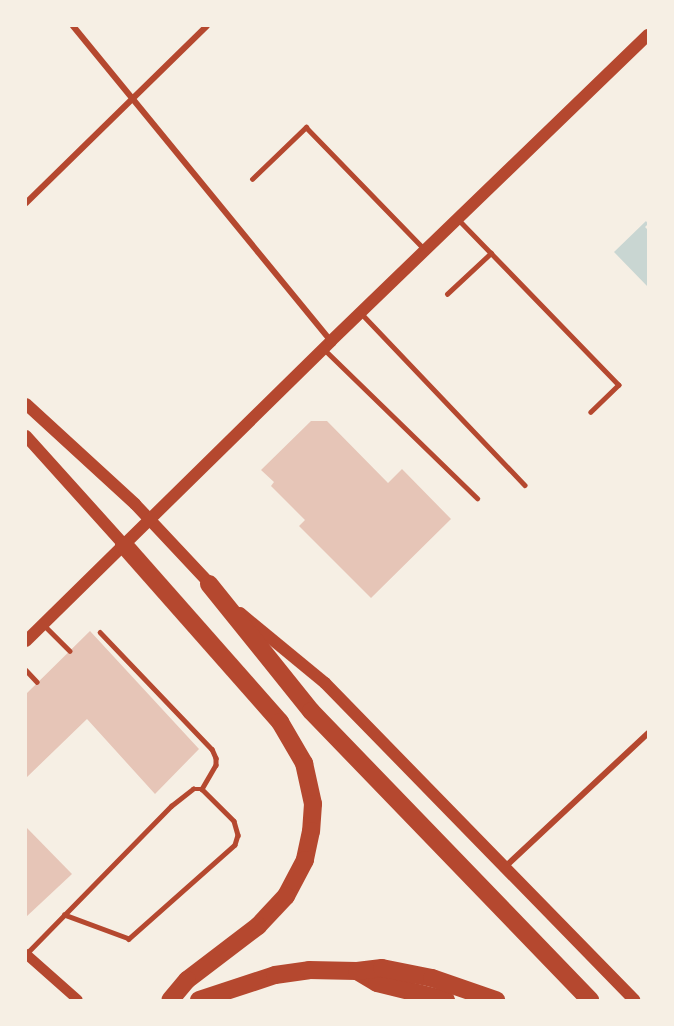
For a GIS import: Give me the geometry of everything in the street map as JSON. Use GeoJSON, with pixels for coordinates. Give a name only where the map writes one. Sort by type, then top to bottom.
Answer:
{"type":"FeatureCollection","features":[{"type":"Feature","properties":{"kind":"highway"},"geometry":{"type":"LineString","coordinates":[[124,545],[280,722],[304,763],[313,804],[311,831],[305,860],[286,896],[258,926],[187,980],[170,1000]]}},
{"type":"Feature","properties":{"kind":"highway"},"geometry":{"type":"LineString","coordinates":[[209,584],[311,711],[590,1000]]}},
{"type":"Feature","properties":{"kind":"highway"},"geometry":{"type":"LineString","coordinates":[[199,1000],[274,975],[309,970],[357,971],[382,968],[401,970],[496,1000]]}},
{"type":"Feature","properties":{"kind":"highway"},"geometry":{"type":"LineString","coordinates":[[357,971],[377,983],[446,1000]]}},
{"type":"Feature","properties":{"kind":"main road"},"geometry":{"type":"LineString","coordinates":[[26,641],[327,344],[648,35]]}},
{"type":"Feature","properties":{"kind":"main road"},"geometry":{"type":"LineString","coordinates":[[26,404],[151,519],[209,584],[238,611],[325,682],[634,1000]]}},
{"type":"Feature","properties":{"kind":"main road"},"geometry":{"type":"LineString","coordinates":[[26,436],[124,545]]}},
{"type":"Feature","properties":{"kind":"street"},"geometry":{"type":"LineString","coordinates":[[73,26],[327,344]]}},
{"type":"Feature","properties":{"kind":"street"},"geometry":{"type":"LineString","coordinates":[[26,203],[207,26]]}},
{"type":"Feature","properties":{"kind":"street"},"geometry":{"type":"LineString","coordinates":[[505,867],[648,733]]}},
{"type":"Feature","properties":{"kind":"street"},"geometry":{"type":"LineString","coordinates":[[26,954],[78,1000]]}},
{"type":"Feature","properties":{"kind":"lane"},"geometry":{"type":"LineString","coordinates":[[252,179],[306,127],[425,250]]}},
{"type":"Feature","properties":{"kind":"lane"},"geometry":{"type":"LineString","coordinates":[[458,219],[619,385],[591,412]]}},
{"type":"Feature","properties":{"kind":"lane"},"geometry":{"type":"LineString","coordinates":[[447,294],[491,253]]}},
{"type":"Feature","properties":{"kind":"lane"},"geometry":{"type":"LineString","coordinates":[[360,312],[525,484]]}},
{"type":"Feature","properties":{"kind":"lane"},"geometry":{"type":"LineString","coordinates":[[327,344],[477,498]]}},
{"type":"Feature","properties":{"kind":"lane"},"geometry":{"type":"LineString","coordinates":[[43,624],[69,651]]}},
{"type":"Feature","properties":{"kind":"lane"},"geometry":{"type":"LineString","coordinates":[[99,632],[212,749],[216,765],[202,789]]}},
{"type":"Feature","properties":{"kind":"lane"},"geometry":{"type":"LineString","coordinates":[[26,670],[37,682]]}},
{"type":"Feature","properties":{"kind":"lane"},"geometry":{"type":"LineString","coordinates":[[26,954],[64,915],[171,806],[193,789],[202,789],[234,821],[238,835],[235,845],[129,939],[64,915]]}},
{"type":"Feature","properties":{"kind":"shaded area"},"geometry":{"type":"Polygon","coordinates":[[[646,221],[648,224],[645,227],[648,230],[648,287],[614,252],[646,221]]]}},
{"type":"Feature","properties":{"kind":"building"},"geometry":{"type":"Polygon","coordinates":[[[311,421],[327,421],[388,483],[402,469],[451,519],[371,598],[299,526],[305,520],[271,486],[274,482],[261,470],[311,421]]]}},
{"type":"Feature","properties":{"kind":"building"},"geometry":{"type":"Polygon","coordinates":[[[90,631],[199,749],[155,794],[87,719],[26,778],[26,694],[90,631]]]}},
{"type":"Feature","properties":{"kind":"building"},"geometry":{"type":"Polygon","coordinates":[[[26,827],[72,874],[26,917],[26,827]]]}}]}
